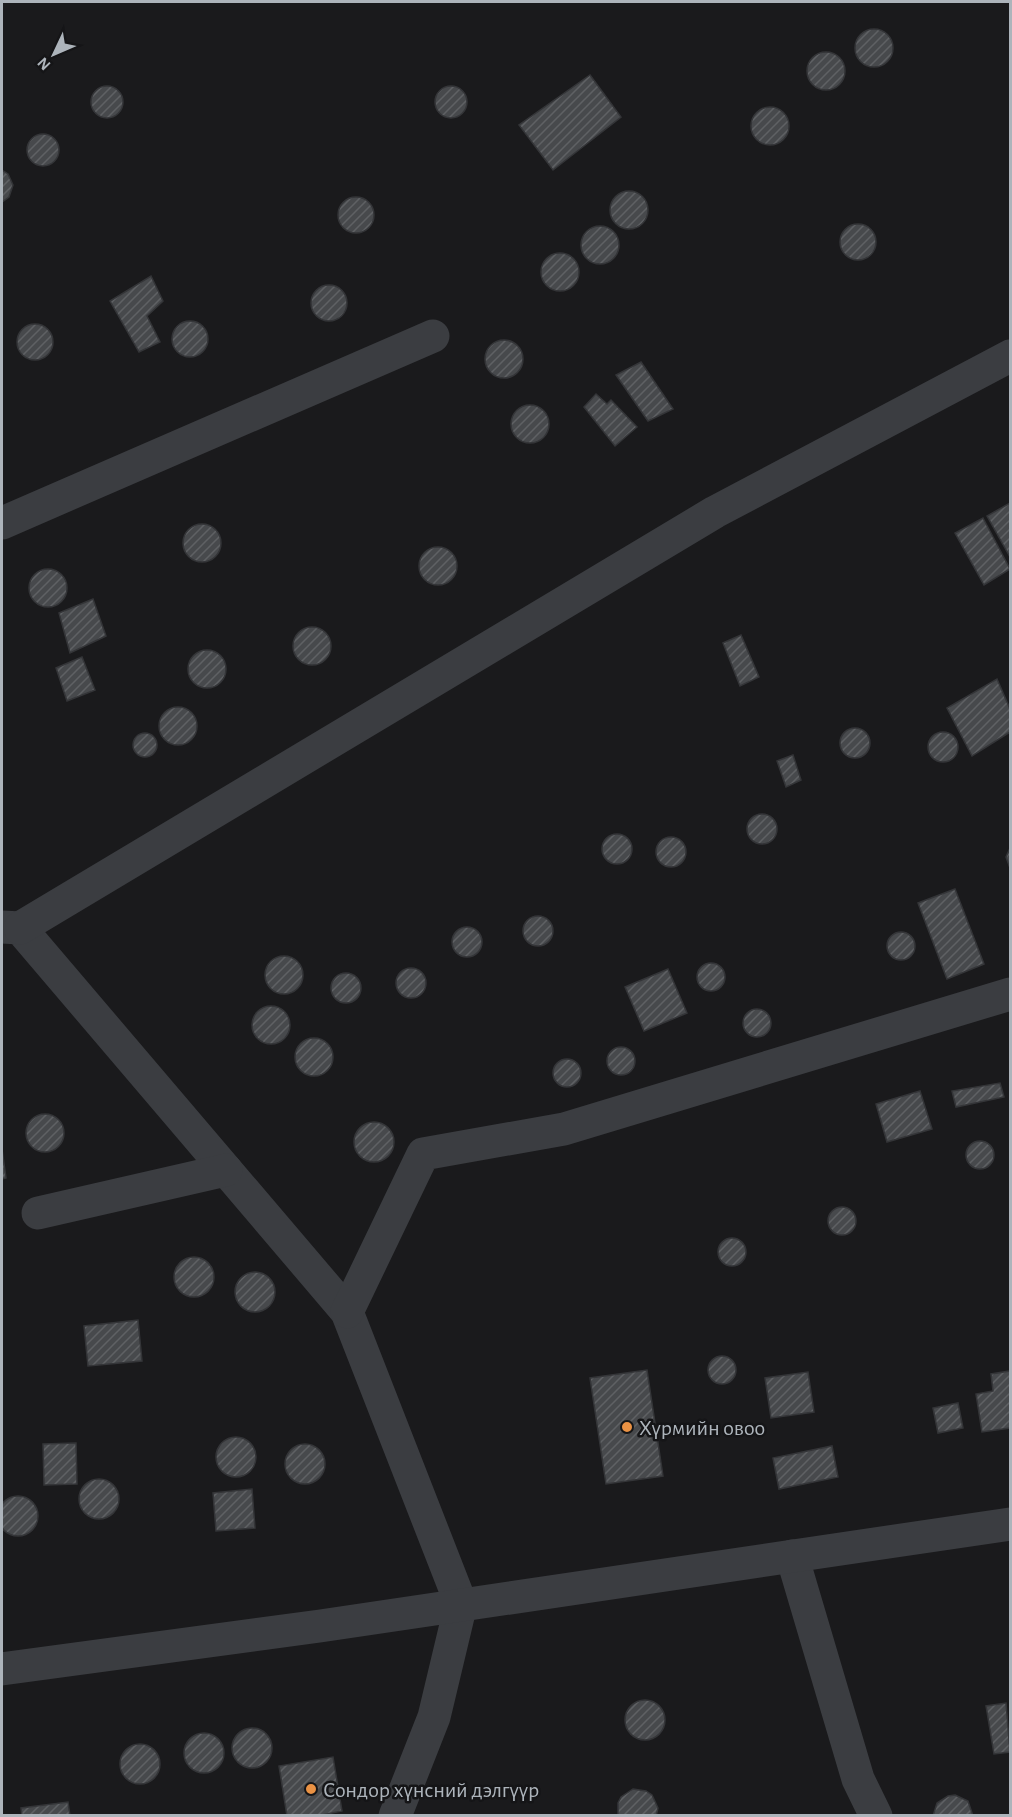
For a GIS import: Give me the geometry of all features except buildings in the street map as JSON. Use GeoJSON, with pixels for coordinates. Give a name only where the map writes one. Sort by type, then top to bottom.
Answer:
{"type":"FeatureCollection","features":[{"type":"Feature","properties":{"kind":"street"},"geometry":{"type":"LineString","coordinates":[[2,523],[433,336]]}},
{"type":"Feature","properties":{"kind":"street"},"geometry":{"type":"LineString","coordinates":[[395,1815],[434,1717],[461,1604],[347,1311],[11,927],[715,512],[1011,356]]}},
{"type":"Feature","properties":{"kind":"street"},"geometry":{"type":"LineString","coordinates":[[347,1311],[423,1154],[564,1129],[1011,994]]}},
{"type":"Feature","properties":{"kind":"street"},"geometry":{"type":"LineString","coordinates":[[38,1213],[226,1170]]}},
{"type":"Feature","properties":{"kind":"street"},"geometry":{"type":"LineString","coordinates":[[2,1669],[320,1626],[1011,1524]]}},
{"type":"Feature","properties":{"kind":"street"},"geometry":{"type":"LineString","coordinates":[[792,1556],[858,1779],[876,1815]]}},
{"type":"Feature","properties":{"kind":"place","name":"Хүрмийн овоо"},"geometry":{"type":"Point","coordinates":[627,1427]}},
{"type":"Feature","properties":{"kind":"place","name":"Сондор хүнсний дэлгүүр"},"geometry":{"type":"Point","coordinates":[311,1789]}}]}
